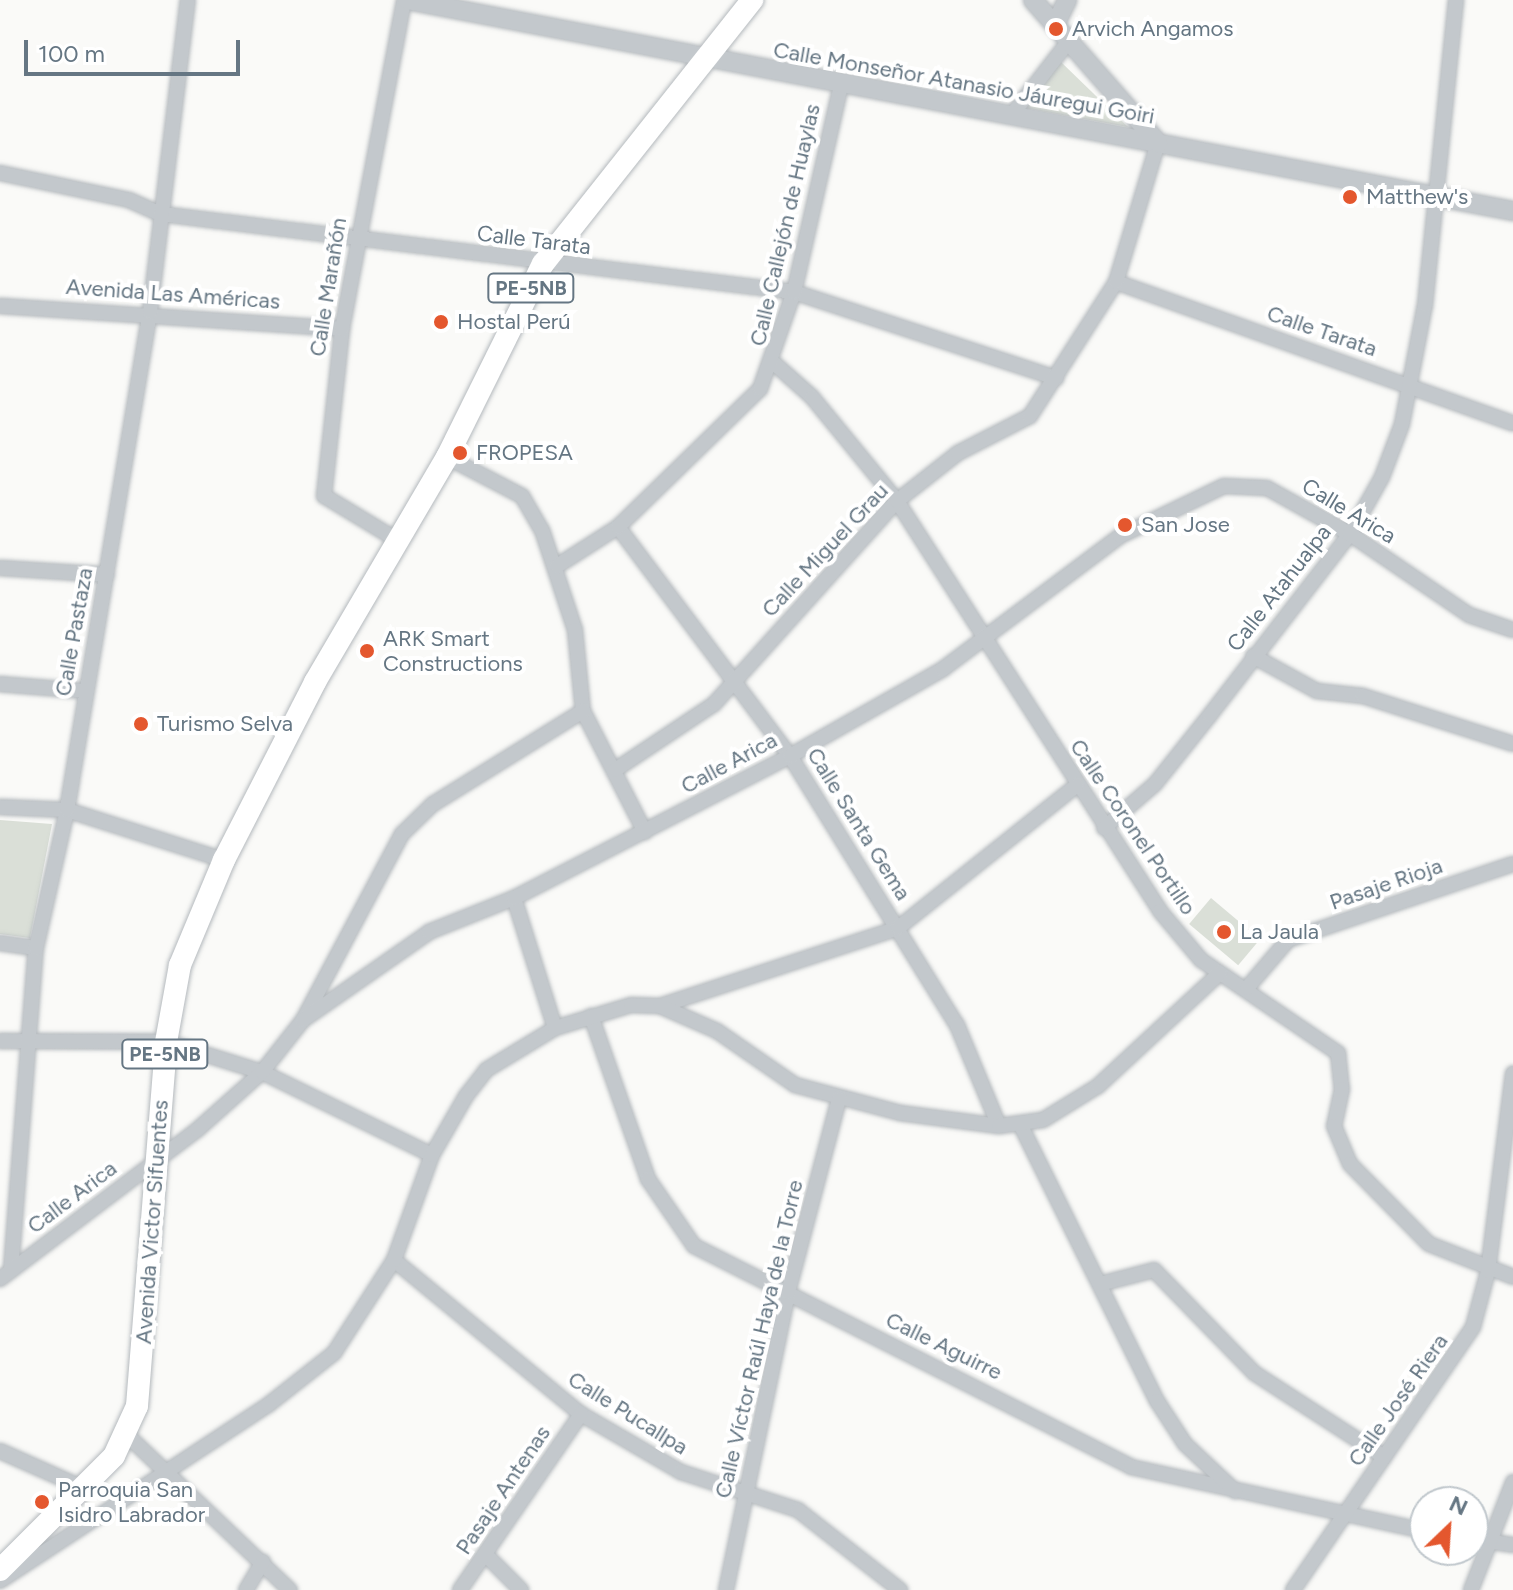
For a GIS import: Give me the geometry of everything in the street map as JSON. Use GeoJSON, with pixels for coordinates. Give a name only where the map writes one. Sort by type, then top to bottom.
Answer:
{"type":"FeatureCollection","features":[{"type":"Feature","properties":{"kind":"highway","name":"PE-5NB"},"geometry":{"type":"LineString","coordinates":[[397,540],[447,457],[543,264],[701,58],[752,0]]}},
{"type":"Feature","properties":{"kind":"highway","name":"Avenida Victor Sifuentes"},"geometry":{"type":"LineString","coordinates":[[0,1570],[127,1435],[143,1358],[166,1042],[180,965],[224,860],[397,540]]}},
{"type":"Feature","properties":{"kind":"street","name":"Calle Pastaza"},"geometry":{"type":"LineString","coordinates":[[6,1275],[6,1189],[32,1041],[36,948],[67,810],[150,312],[188,0]]}},
{"type":"Feature","properties":{"kind":"street","name":"Calle Monseñor Atanasio Jáuregui Goiri"},"geometry":{"type":"LineString","coordinates":[[405,0],[841,85],[1437,194],[1513,211]]}},
{"type":"Feature","properties":{"kind":"street","name":"Calle Marañón"},"geometry":{"type":"LineString","coordinates":[[397,540],[325,499],[342,329],[405,0]]}},
{"type":"Feature","properties":{"kind":"street"},"geometry":{"type":"LineString","coordinates":[[1033,0],[1158,143]]}},
{"type":"Feature","properties":{"kind":"street"},"geometry":{"type":"LineString","coordinates":[[1055,25],[1067,0]]}},
{"type":"Feature","properties":{"kind":"street","name":"Calle Atahualpa"},"geometry":{"type":"LineString","coordinates":[[1104,828],[1155,784],[1350,534],[1382,477],[1409,385],[1437,194],[1456,0]]}},
{"type":"Feature","properties":{"kind":"street"},"geometry":{"type":"LineString","coordinates":[[1011,116],[1069,41]]}},
{"type":"Feature","properties":{"kind":"street","name":"Calle Callejón de Huaylas"},"geometry":{"type":"LineString","coordinates":[[557,566],[618,527],[742,410],[775,364],[841,85]]}},
{"type":"Feature","properties":{"kind":"street","name":"Calle Miguel Grau"},"geometry":{"type":"LineString","coordinates":[[615,770],[714,704],[897,501],[958,453],[1030,416],[1116,282],[1158,143]]}},
{"type":"Feature","properties":{"kind":"street","name":"Calle Tarata"},"geometry":{"type":"LineString","coordinates":[[0,173],[129,200],[161,214],[543,264],[794,292],[1056,378]]}},
{"type":"Feature","properties":{"kind":"street","name":"Calle Tarata"},"geometry":{"type":"LineString","coordinates":[[1116,282],[1513,423]]}},
{"type":"Feature","properties":{"kind":"street","name":"Avenida Las Américas"},"geometry":{"type":"LineString","coordinates":[[0,306],[150,312],[342,329]]}},
{"type":"Feature","properties":{"kind":"street","name":"Calle Coronel Portillo"},"geometry":{"type":"LineString","coordinates":[[775,364],[812,397],[897,501],[988,635],[1077,785],[1160,911],[1220,973],[1247,988],[1338,1053],[1343,1078],[1334,1126],[1350,1164],[1429,1244],[1488,1271],[1513,1277]]}},
{"type":"Feature","properties":{"kind":"street"},"geometry":{"type":"LineString","coordinates":[[447,457],[522,496],[557,566],[575,630],[583,711],[645,832]]}},
{"type":"Feature","properties":{"kind":"street","name":"Calle Arica"},"geometry":{"type":"LineString","coordinates":[[6,1275],[155,1163],[262,1072],[303,1020],[429,932],[514,898],[790,756],[943,669],[1120,536],[1224,486],[1267,488],[1350,534],[1469,615],[1513,630]]}},
{"type":"Feature","properties":{"kind":"street","name":"Calle Santa Gema"},"geometry":{"type":"LineString","coordinates":[[618,527],[736,680],[790,756],[957,1025],[999,1126]]}},
{"type":"Feature","properties":{"kind":"street"},"geometry":{"type":"LineString","coordinates":[[0,568],[107,575]]}},
{"type":"Feature","properties":{"kind":"street"},"geometry":{"type":"LineString","coordinates":[[1253,656],[1317,691],[1363,696],[1513,744]]}},
{"type":"Feature","properties":{"kind":"street"},"geometry":{"type":"LineString","coordinates":[[0,684],[86,691]]}},
{"type":"Feature","properties":{"kind":"street"},"geometry":{"type":"LineString","coordinates":[[303,1020],[402,834],[433,804],[583,711]]}},
{"type":"Feature","properties":{"kind":"street"},"geometry":{"type":"LineString","coordinates":[[0,1581],[309,1376],[334,1353],[394,1260],[432,1155],[486,1070],[555,1028],[591,1016],[660,1006],[898,928],[1077,785]]}},
{"type":"Feature","properties":{"kind":"street"},"geometry":{"type":"LineString","coordinates":[[0,807],[67,810],[224,860]]}},
{"type":"Feature","properties":{"kind":"street","name":"Pasaje Rioja"},"geometry":{"type":"LineString","coordinates":[[1247,988],[1288,940],[1513,864]]}},
{"type":"Feature","properties":{"kind":"street"},"geometry":{"type":"LineString","coordinates":[[514,898],[555,1028]]}},
{"type":"Feature","properties":{"kind":"street"},"geometry":{"type":"LineString","coordinates":[[0,943],[36,948]]}},
{"type":"Feature","properties":{"kind":"street"},"geometry":{"type":"LineString","coordinates":[[660,1006],[717,1031],[795,1085],[839,1099],[999,1126],[1043,1120],[1098,1086],[1220,973]]}},
{"type":"Feature","properties":{"kind":"street","name":"Calle Aguirre"},"geometry":{"type":"LineString","coordinates":[[591,1016],[648,1179],[675,1224],[694,1246],[1131,1467],[1239,1494],[1409,1527]]}},
{"type":"Feature","properties":{"kind":"street"},"geometry":{"type":"LineString","coordinates":[[0,1041],[166,1042],[262,1072],[432,1155]]}},
{"type":"Feature","properties":{"kind":"street","name":"Calle José Riera"},"geometry":{"type":"LineString","coordinates":[[1293,1590],[1459,1354],[1488,1271],[1513,1074]]}},
{"type":"Feature","properties":{"kind":"street","name":"Calle Víctor Raúl Haya de la Torre"},"geometry":{"type":"LineString","coordinates":[[726,1590],[788,1292],[839,1099]]}},
{"type":"Feature","properties":{"kind":"street"},"geometry":{"type":"LineString","coordinates":[[1020,1124],[1178,1433],[1239,1494]]}},
{"type":"Feature","properties":{"kind":"street","name":"Calle Pucallpa"},"geometry":{"type":"LineString","coordinates":[[394,1260],[581,1414],[681,1472],[746,1491],[829,1529],[900,1590]]}},
{"type":"Feature","properties":{"kind":"street"},"geometry":{"type":"LineString","coordinates":[[1100,1284],[1154,1270],[1254,1373],[1384,1457]]}},
{"type":"Feature","properties":{"kind":"street","name":"Pasaje Antenas"},"geometry":{"type":"LineString","coordinates":[[460,1590],[488,1557],[581,1414]]}},
{"type":"Feature","properties":{"kind":"street"},"geometry":{"type":"LineString","coordinates":[[127,1435],[161,1473],[263,1562],[290,1590]]}},
{"type":"Feature","properties":{"kind":"street"},"geometry":{"type":"LineString","coordinates":[[0,1451],[81,1487]]}},
{"type":"Feature","properties":{"kind":"street"},"geometry":{"type":"LineString","coordinates":[[1489,1524],[1513,1482]]}},
{"type":"Feature","properties":{"kind":"street"},"geometry":{"type":"LineString","coordinates":[[1489,1541],[1513,1545]]}},
{"type":"Feature","properties":{"kind":"street"},"geometry":{"type":"LineString","coordinates":[[488,1557],[521,1590]]}},
{"type":"Feature","properties":{"kind":"street"},"geometry":{"type":"LineString","coordinates":[[246,1590],[263,1562]]}},
{"type":"Feature","properties":{"kind":"street"},"geometry":{"type":"LineString","coordinates":[[1471,1590],[1475,1566]]}},
{"type":"Feature","properties":{"kind":"shaded area"},"geometry":{"type":"Polygon","coordinates":[[[1061,62],[1128,127],[1024,108],[1061,62]]]}},
{"type":"Feature","properties":{"kind":"shaded area"},"geometry":{"type":"Polygon","coordinates":[[[0,820],[52,824],[30,938],[0,934],[0,820]]]}},
{"type":"Feature","properties":{"kind":"shaded area","name":"La Jaula"},"geometry":{"type":"Polygon","coordinates":[[[1211,898],[1260,939],[1238,965],[1189,924],[1211,898]]]}},
{"type":"Feature","properties":{"kind":"place","name":"Arvich Angamos"},"geometry":{"type":"Point","coordinates":[1056,29]}},
{"type":"Feature","properties":{"kind":"place","name":"Matthew's"},"geometry":{"type":"Point","coordinates":[1350,197]}},
{"type":"Feature","properties":{"kind":"place","name":"Hostal Perú"},"geometry":{"type":"Point","coordinates":[441,322]}},
{"type":"Feature","properties":{"kind":"place","name":"FROPESA"},"geometry":{"type":"Point","coordinates":[460,453]}},
{"type":"Feature","properties":{"kind":"place","name":"San Jose"},"geometry":{"type":"Point","coordinates":[1125,525]}},
{"type":"Feature","properties":{"kind":"place","name":"ARK Smart Constructions"},"geometry":{"type":"Point","coordinates":[367,651]}},
{"type":"Feature","properties":{"kind":"place","name":"Turismo Selva"},"geometry":{"type":"Point","coordinates":[141,724]}},
{"type":"Feature","properties":{"kind":"place","name":"La Jaula"},"geometry":{"type":"Point","coordinates":[1224,932]}},
{"type":"Feature","properties":{"kind":"place","name":"Parroquia San Isidro Labrador"},"geometry":{"type":"Point","coordinates":[42,1502]}}]}
